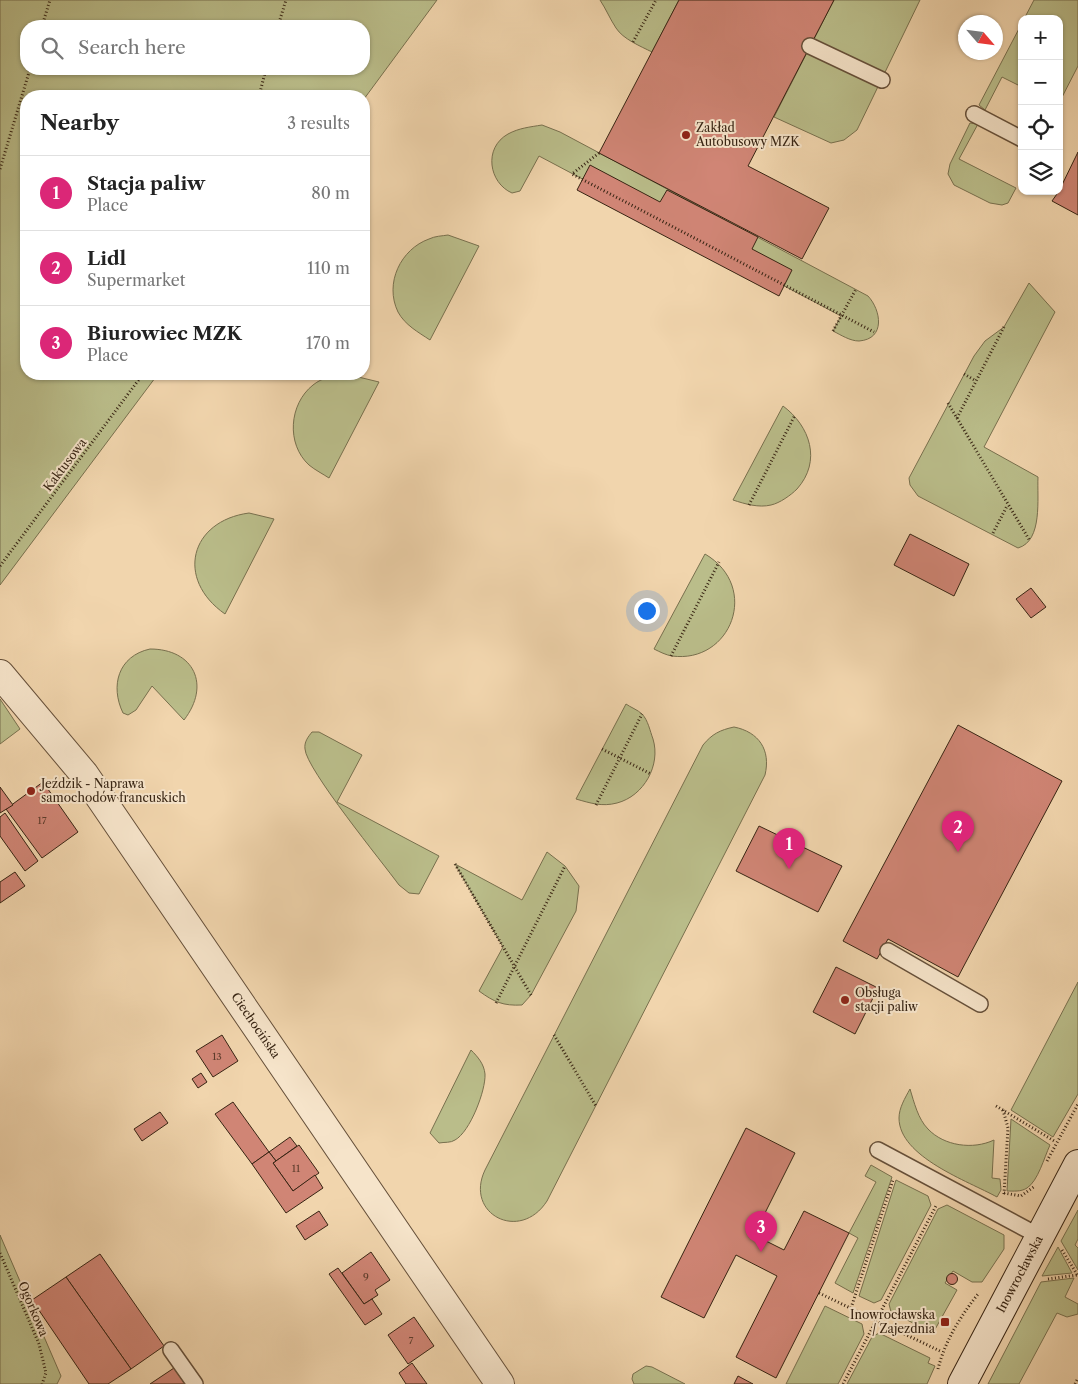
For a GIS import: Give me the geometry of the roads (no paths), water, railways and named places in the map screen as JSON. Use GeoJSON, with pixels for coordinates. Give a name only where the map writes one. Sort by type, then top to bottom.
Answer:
{"type":"FeatureCollection","features":[{"type":"Feature","properties":{"kind":"street","name":"Ciechocińska"},"geometry":{"type":"LineString","coordinates":[[0,674],[84,774],[500,1384]]}},
{"type":"Feature","properties":{"kind":"street","name":"Inowrocławska"},"geometry":{"type":"LineString","coordinates":[[962,1384],[1050,1242],[1071,1155]]}},
{"type":"Feature","properties":{"kind":"lane"},"geometry":{"type":"LineString","coordinates":[[810,46],[882,80]]}},
{"type":"Feature","properties":{"kind":"lane"},"geometry":{"type":"LineString","coordinates":[[974,114],[1018,137]]}},
{"type":"Feature","properties":{"kind":"lane"},"geometry":{"type":"LineString","coordinates":[[888,951],[980,1004]]}},
{"type":"Feature","properties":{"kind":"lane"},"geometry":{"type":"LineString","coordinates":[[878,1150],[1050,1242]]}},
{"type":"Feature","properties":{"kind":"lane"},"geometry":{"type":"LineString","coordinates":[[171,1350],[195,1384]]}},
{"type":"Feature","properties":{"kind":"place","name":"Zakład Autobusowy MZK"},"geometry":{"type":"Point","coordinates":[686,135]}},
{"type":"Feature","properties":{"kind":"place","name":"Jeździk - Naprawa samochodów francuskich"},"geometry":{"type":"Point","coordinates":[31,791]}},
{"type":"Feature","properties":{"kind":"place","name":"Lidl"},"geometry":{"type":"Point","coordinates":[958,852]}},
{"type":"Feature","properties":{"kind":"place","name":"Stacja paliw"},"geometry":{"type":"Point","coordinates":[789,869]}},
{"type":"Feature","properties":{"kind":"place","name":"Obsługa stacji paliw"},"geometry":{"type":"Point","coordinates":[845,1000]}},
{"type":"Feature","properties":{"kind":"place","name":"Biurowiec MZK"},"geometry":{"type":"Point","coordinates":[761,1252]}},
{"type":"Feature","properties":{"kind":"place","name":"Inowrocławska / Zajezdnia"},"geometry":{"type":"Point","coordinates":[945,1322]}}]}
